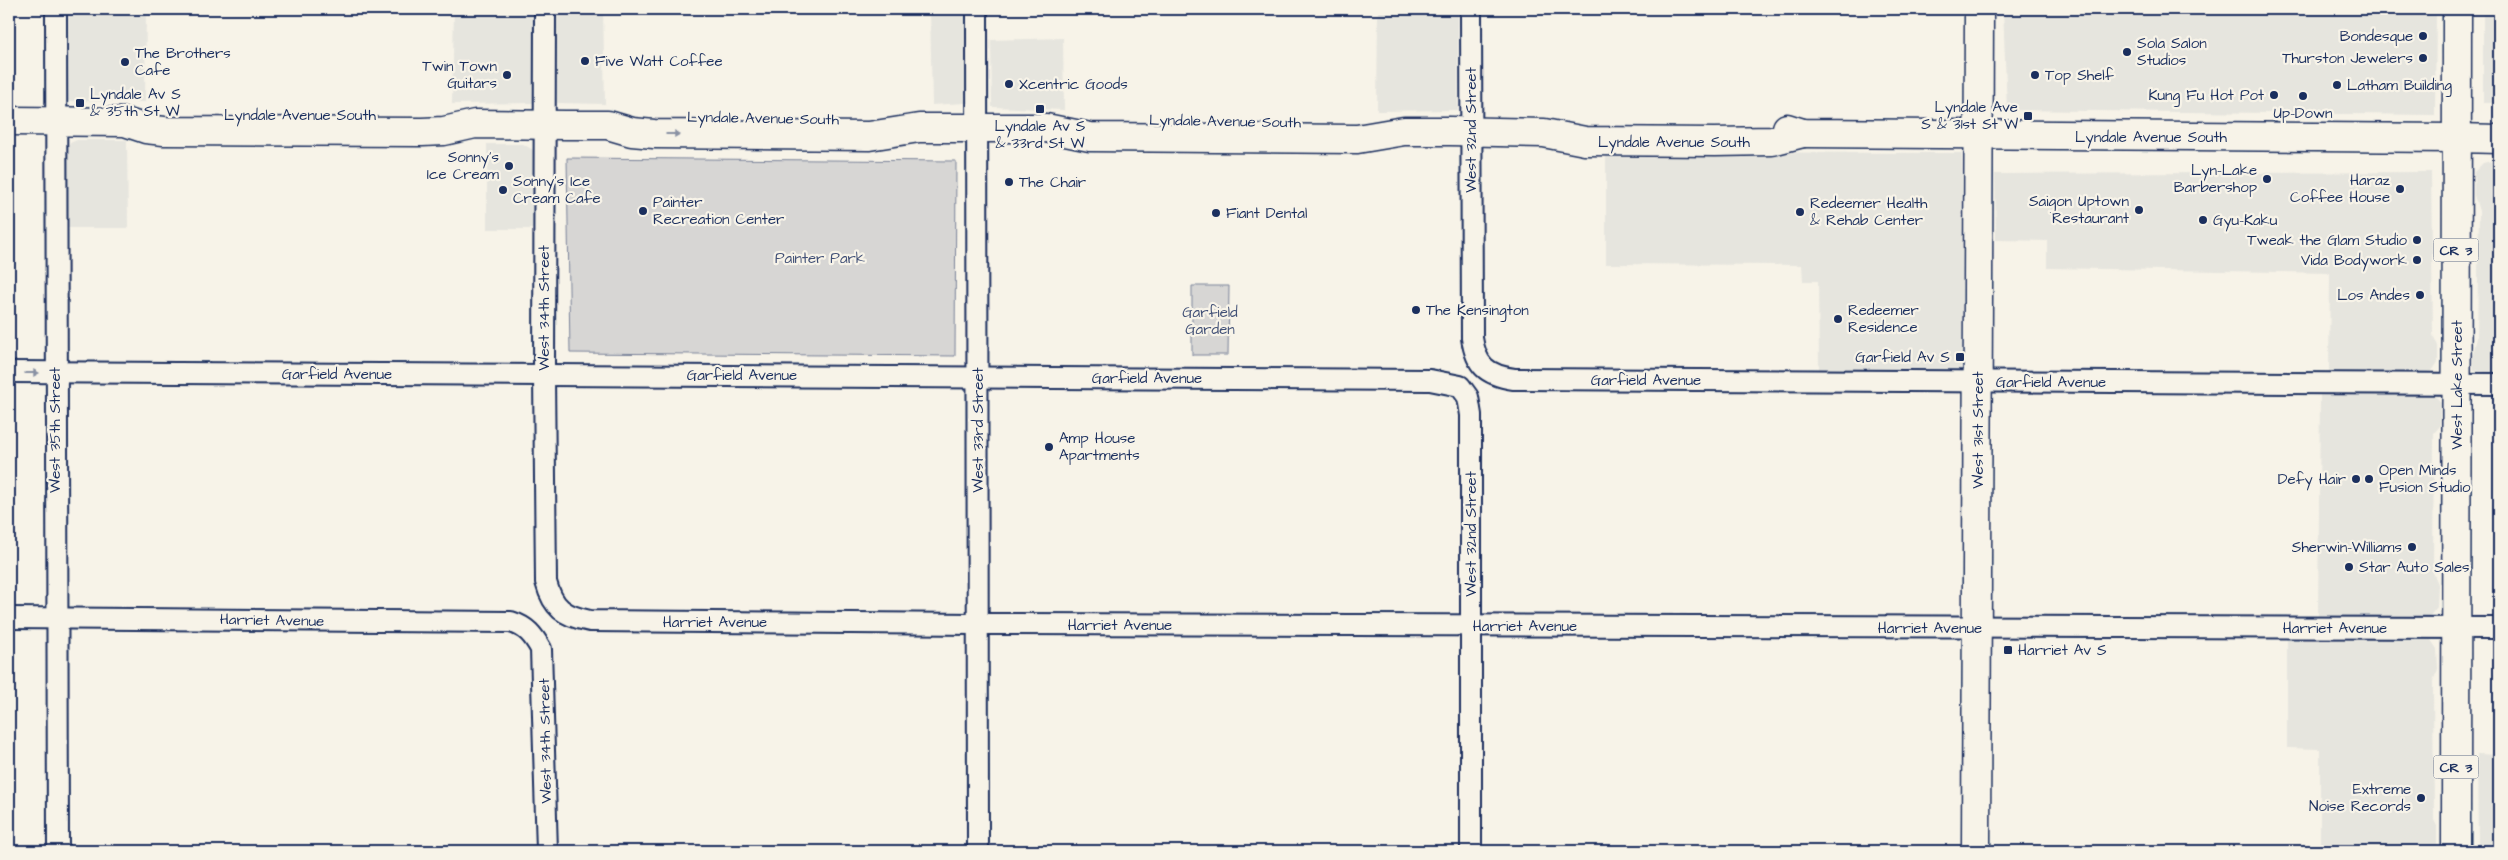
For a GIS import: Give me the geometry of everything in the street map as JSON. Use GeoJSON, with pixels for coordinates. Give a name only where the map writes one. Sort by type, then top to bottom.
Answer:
{"type":"FeatureCollection","features":[{"type":"Feature","properties":{"kind":"main road","name":"West 31st Street"},"geometry":{"type":"LineString","coordinates":[[1976,851],[1979,9]]}},
{"type":"Feature","properties":{"kind":"main road","name":"West Lake Street"},"geometry":{"type":"LineString","coordinates":[[2456,851],[2457,9]]}},
{"type":"Feature","properties":{"kind":"main road","name":"Lyndale Avenue South"},"geometry":{"type":"LineString","coordinates":[[9,121],[125,122],[157,130],[253,131],[434,132],[475,124],[608,125],[632,132],[664,134],[869,136],[918,128],[1046,128],[1073,136],[1100,137],[1358,139],[1404,131],[1544,133],[1585,141],[1772,142],[1803,133],[2499,139]]}},
{"type":"Feature","properties":{"kind":"street","name":"West 35th Street"},"geometry":{"type":"LineString","coordinates":[[56,9],[55,373],[58,851]]}},
{"type":"Feature","properties":{"kind":"street","name":"West 34th Street"},"geometry":{"type":"LineString","coordinates":[[545,9],[544,375],[546,582],[549,595],[556,606]]}},
{"type":"Feature","properties":{"kind":"street","name":"West 33rd Street"},"geometry":{"type":"LineString","coordinates":[[977,9],[978,851]]}},
{"type":"Feature","properties":{"kind":"street","name":"West 32nd Street"},"geometry":{"type":"LineString","coordinates":[[1472,9],[1472,338],[1474,354],[1484,369]]}},
{"type":"Feature","properties":{"kind":"street","name":"Garfield Avenue"},"geometry":{"type":"LineString","coordinates":[[1484,369],[1499,377],[1514,379],[2499,384]]}},
{"type":"Feature","properties":{"kind":"street","name":"Garfield Avenue"},"geometry":{"type":"LineString","coordinates":[[9,372],[1430,380],[1460,386],[1468,397]]}},
{"type":"Feature","properties":{"kind":"street","name":"West 32nd Street"},"geometry":{"type":"LineString","coordinates":[[1468,397],[1472,415],[1471,851]]}},
{"type":"Feature","properties":{"kind":"street","name":"Harriet Avenue"},"geometry":{"type":"LineString","coordinates":[[556,606],[571,617],[590,621],[1977,628],[2499,628]]}},
{"type":"Feature","properties":{"kind":"street","name":"Harriet Avenue"},"geometry":{"type":"LineString","coordinates":[[9,618],[511,622],[523,626],[532,633]]}},
{"type":"Feature","properties":{"kind":"street","name":"West 34th Street"},"geometry":{"type":"LineString","coordinates":[[532,633],[541,649],[544,669],[547,851]]}},
{"type":"Feature","properties":{"kind":"shaded area"},"geometry":{"type":"Polygon","coordinates":[[[69,9],[146,9],[145,102],[68,101],[69,9]]]}},
{"type":"Feature","properties":{"kind":"shaded area"},"geometry":{"type":"Polygon","coordinates":[[[454,9],[535,9],[533,103],[452,104],[454,9]]]}},
{"type":"Feature","properties":{"kind":"shaded area"},"geometry":{"type":"Polygon","coordinates":[[[556,9],[603,9],[605,104],[557,103],[556,9]]]}},
{"type":"Feature","properties":{"kind":"shaded area"},"geometry":{"type":"Polygon","coordinates":[[[930,9],[966,9],[965,103],[932,105],[930,9]]]}},
{"type":"Feature","properties":{"kind":"shaded area"},"geometry":{"type":"Polygon","coordinates":[[[1378,9],[1458,9],[1458,110],[1377,111],[1378,9]]]}},
{"type":"Feature","properties":{"kind":"shaded area"},"geometry":{"type":"Polygon","coordinates":[[[2003,9],[2436,9],[2435,115],[2007,110],[2003,9]]]}},
{"type":"Feature","properties":{"kind":"shaded area"},"geometry":{"type":"Polygon","coordinates":[[[2483,14],[2499,14],[2499,103],[2483,103],[2483,14]]]}},
{"type":"Feature","properties":{"kind":"shaded area"},"geometry":{"type":"Polygon","coordinates":[[[1063,38],[1064,110],[992,107],[991,40],[1063,38]]]}},
{"type":"Feature","properties":{"kind":"shaded area"},"geometry":{"type":"Polygon","coordinates":[[[77,140],[127,140],[128,228],[67,228],[67,149],[70,143],[77,140]]]}},
{"type":"Feature","properties":{"kind":"shaded area"},"geometry":{"type":"Polygon","coordinates":[[[487,144],[523,144],[533,150],[533,229],[487,229],[487,144]]]}},
{"type":"Feature","properties":{"kind":"shaded area"},"geometry":{"type":"Polygon","coordinates":[[[1606,152],[1962,153],[1962,370],[1819,369],[1818,281],[1803,281],[1802,265],[1606,264],[1606,152]]]}},
{"type":"Feature","properties":{"kind":"shaded area"},"geometry":{"type":"Polygon","coordinates":[[[2499,161],[2499,372],[2485,372],[2474,370],[2472,358],[2477,338],[2479,211],[2474,195],[2474,172],[2483,163],[2499,161]]]}},
{"type":"Feature","properties":{"kind":"shaded area"},"geometry":{"type":"Polygon","coordinates":[[[2431,172],[2433,335],[2438,346],[2438,362],[2432,371],[2424,374],[2329,372],[2330,273],[2047,268],[2047,241],[1996,240],[1995,174],[2431,172]]]}},
{"type":"Feature","properties":{"kind":"shaded area"},"geometry":{"type":"Polygon","coordinates":[[[2320,393],[2428,394],[2436,397],[2441,402],[2440,426],[2434,433],[2433,572],[2438,584],[2437,607],[2429,617],[2318,618],[2320,393]]]}},
{"type":"Feature","properties":{"kind":"shaded area"},"geometry":{"type":"Polygon","coordinates":[[[2287,640],[2431,640],[2437,649],[2438,669],[2433,681],[2434,820],[2437,826],[2437,851],[2320,851],[2320,749],[2287,748],[2287,640]]]}},
{"type":"Feature","properties":{"kind":"shaded area"},"geometry":{"type":"Polygon","coordinates":[[[2477,754],[2499,755],[2499,851],[2474,851],[2478,844],[2477,754]]]}},
{"type":"Feature","properties":{"kind":"green space","name":"Painter Park"},"geometry":{"type":"Polygon","coordinates":[[[567,158],[956,161],[955,356],[570,353],[567,158]]]}},
{"type":"Feature","properties":{"kind":"green space","name":"Garfield Garden"},"geometry":{"type":"Polygon","coordinates":[[[1192,286],[1229,286],[1228,355],[1192,355],[1192,286]]]}},
{"type":"Feature","properties":{"kind":"place","name":"Bondesque"},"geometry":{"type":"Point","coordinates":[2423,36]}},
{"type":"Feature","properties":{"kind":"place","name":"Sola Salon Studios"},"geometry":{"type":"Point","coordinates":[2127,52]}},
{"type":"Feature","properties":{"kind":"place","name":"Thurston Jewelers"},"geometry":{"type":"Point","coordinates":[2423,58]}},
{"type":"Feature","properties":{"kind":"place","name":"Five Watt Coffee"},"geometry":{"type":"Point","coordinates":[585,61]}},
{"type":"Feature","properties":{"kind":"place","name":"The Brothers Cafe"},"geometry":{"type":"Point","coordinates":[125,62]}},
{"type":"Feature","properties":{"kind":"place","name":"Twin Town Guitars"},"geometry":{"type":"Point","coordinates":[507,75]}},
{"type":"Feature","properties":{"kind":"place","name":"Top Shelf"},"geometry":{"type":"Point","coordinates":[2035,75]}},
{"type":"Feature","properties":{"kind":"place","name":"Xcentric Goods"},"geometry":{"type":"Point","coordinates":[1009,84]}},
{"type":"Feature","properties":{"kind":"place","name":"Latham Building"},"geometry":{"type":"Point","coordinates":[2337,85]}},
{"type":"Feature","properties":{"kind":"place","name":"Kung Fu Hot Pot"},"geometry":{"type":"Point","coordinates":[2274,95]}},
{"type":"Feature","properties":{"kind":"place","name":"Up-Down"},"geometry":{"type":"Point","coordinates":[2303,96]}},
{"type":"Feature","properties":{"kind":"place","name":"Lyndale Av S & 35th St W"},"geometry":{"type":"Point","coordinates":[80,103]}},
{"type":"Feature","properties":{"kind":"place","name":"Lyndale Av S & 33rd St W"},"geometry":{"type":"Point","coordinates":[1040,109]}},
{"type":"Feature","properties":{"kind":"place","name":"Lyndale Ave S & 31st St W"},"geometry":{"type":"Point","coordinates":[2028,116]}},
{"type":"Feature","properties":{"kind":"place","name":"Sonny's Ice Cream"},"geometry":{"type":"Point","coordinates":[509,166]}},
{"type":"Feature","properties":{"kind":"place","name":"Lyn-Lake Barbershop"},"geometry":{"type":"Point","coordinates":[2267,179]}},
{"type":"Feature","properties":{"kind":"place","name":"The Chair"},"geometry":{"type":"Point","coordinates":[1009,182]}},
{"type":"Feature","properties":{"kind":"place","name":"Haraz Coffee House"},"geometry":{"type":"Point","coordinates":[2400,189]}},
{"type":"Feature","properties":{"kind":"place","name":"Sonny's Ice Cream Cafe"},"geometry":{"type":"Point","coordinates":[503,190]}},
{"type":"Feature","properties":{"kind":"place","name":"Saigon Uptown Restaurant"},"geometry":{"type":"Point","coordinates":[2139,210]}},
{"type":"Feature","properties":{"kind":"place","name":"Painter Recreation Center"},"geometry":{"type":"Point","coordinates":[643,211]}},
{"type":"Feature","properties":{"kind":"place","name":"Redeemer Health & Rehab Center"},"geometry":{"type":"Point","coordinates":[1800,212]}},
{"type":"Feature","properties":{"kind":"place","name":"Fiant Dental"},"geometry":{"type":"Point","coordinates":[1216,213]}},
{"type":"Feature","properties":{"kind":"place","name":"Gyu-Kaku"},"geometry":{"type":"Point","coordinates":[2203,220]}},
{"type":"Feature","properties":{"kind":"place","name":"Tweak the Glam Studio"},"geometry":{"type":"Point","coordinates":[2417,240]}},
{"type":"Feature","properties":{"kind":"place","name":"Vida Bodywork"},"geometry":{"type":"Point","coordinates":[2417,260]}},
{"type":"Feature","properties":{"kind":"place","name":"Los Andes"},"geometry":{"type":"Point","coordinates":[2420,295]}},
{"type":"Feature","properties":{"kind":"place","name":"The Kensington"},"geometry":{"type":"Point","coordinates":[1416,310]}},
{"type":"Feature","properties":{"kind":"place","name":"Redeemer Residence"},"geometry":{"type":"Point","coordinates":[1838,319]}},
{"type":"Feature","properties":{"kind":"place","name":"Garfield Av S"},"geometry":{"type":"Point","coordinates":[1960,357]}},
{"type":"Feature","properties":{"kind":"place","name":"Amp House Apartments"},"geometry":{"type":"Point","coordinates":[1049,447]}},
{"type":"Feature","properties":{"kind":"place","name":"Defy Hair"},"geometry":{"type":"Point","coordinates":[2356,479]}},
{"type":"Feature","properties":{"kind":"place","name":"Open Minds Fusion Studio"},"geometry":{"type":"Point","coordinates":[2369,479]}},
{"type":"Feature","properties":{"kind":"place","name":"Sherwin-Williams"},"geometry":{"type":"Point","coordinates":[2412,547]}},
{"type":"Feature","properties":{"kind":"place","name":"Star Auto Sales"},"geometry":{"type":"Point","coordinates":[2349,567]}},
{"type":"Feature","properties":{"kind":"place","name":"Harriet Av S"},"geometry":{"type":"Point","coordinates":[2008,650]}},
{"type":"Feature","properties":{"kind":"place","name":"Extreme Noise Records"},"geometry":{"type":"Point","coordinates":[2421,798]}}]}
